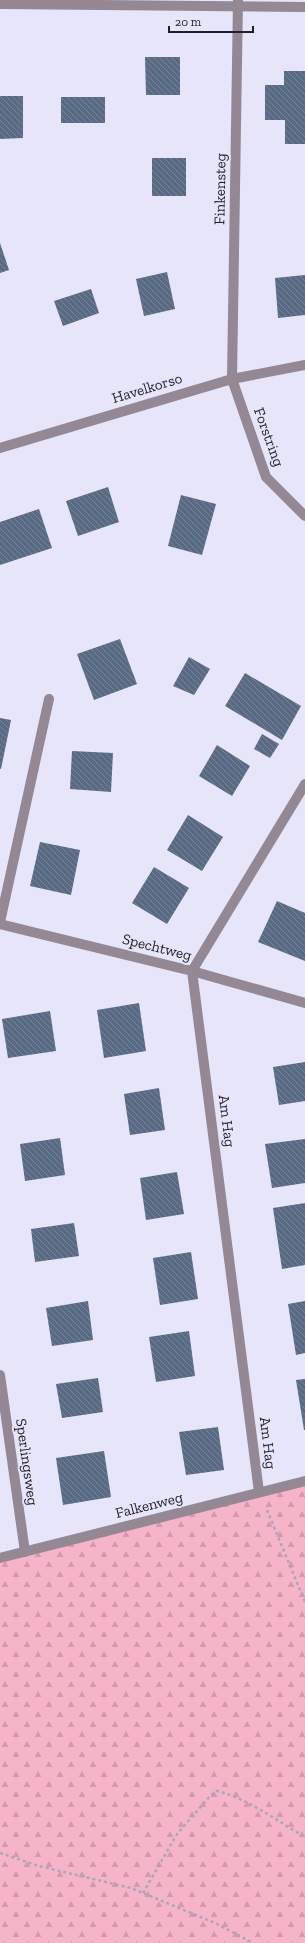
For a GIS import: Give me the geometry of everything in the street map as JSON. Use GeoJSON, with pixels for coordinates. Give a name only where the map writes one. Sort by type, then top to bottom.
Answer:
{"type":"FeatureCollection","features":[{"type":"Feature","properties":{"kind":"street"},"geometry":{"type":"LineString","coordinates":[[0,4],[238,3],[305,7]]}},
{"type":"Feature","properties":{"kind":"street","name":"Finkensteg"},"geometry":{"type":"LineString","coordinates":[[232,379],[238,3]]}},
{"type":"Feature","properties":{"kind":"street","name":"Havelkorso"},"geometry":{"type":"LineString","coordinates":[[0,448],[232,379],[305,365]]}},
{"type":"Feature","properties":{"kind":"street","name":"Forstring"},"geometry":{"type":"LineString","coordinates":[[232,379],[266,477],[305,516]]}},
{"type":"Feature","properties":{"kind":"street"},"geometry":{"type":"LineString","coordinates":[[0,923],[48,699]]}},
{"type":"Feature","properties":{"kind":"street"},"geometry":{"type":"LineString","coordinates":[[192,971],[305,784]]}},
{"type":"Feature","properties":{"kind":"street","name":"Spechtweg"},"geometry":{"type":"LineString","coordinates":[[0,923],[192,971],[305,1003]]}},
{"type":"Feature","properties":{"kind":"street","name":"Am Hag"},"geometry":{"type":"LineString","coordinates":[[192,971],[259,1492]]}},
{"type":"Feature","properties":{"kind":"street","name":"Sperlingsweg"},"geometry":{"type":"LineString","coordinates":[[0,1375],[25,1552]]}},
{"type":"Feature","properties":{"kind":"street","name":"Falkenweg"},"geometry":{"type":"LineString","coordinates":[[0,1558],[305,1481]]}},
{"type":"Feature","properties":{"kind":"path"},"geometry":{"type":"LineString","coordinates":[[259,1492],[305,1602]]}},
{"type":"Feature","properties":{"kind":"path"},"geometry":{"type":"LineString","coordinates":[[143,1893],[177,1834],[211,1795],[217,1791],[229,1794],[246,1802],[305,1836]]}},
{"type":"Feature","properties":{"kind":"path"},"geometry":{"type":"LineString","coordinates":[[0,1853],[39,1866],[118,1884],[215,1923],[253,1943]]}},
{"type":"Feature","properties":{"kind":"green space"},"geometry":{"type":"Polygon","coordinates":[[[305,1481],[305,1943],[0,1943],[0,1558],[305,1481]]]}},
{"type":"Feature","properties":{"kind":"building"},"geometry":{"type":"Polygon","coordinates":[[[145,57],[180,57],[180,95],[146,95],[145,57]]]}},
{"type":"Feature","properties":{"kind":"building"},"geometry":{"type":"Polygon","coordinates":[[[284,71],[305,71],[305,144],[285,144],[285,120],[265,120],[265,85],[284,85],[284,71]]]}},
{"type":"Feature","properties":{"kind":"building"},"geometry":{"type":"Polygon","coordinates":[[[0,96],[23,96],[23,138],[0,139],[0,96]]]}},
{"type":"Feature","properties":{"kind":"building"},"geometry":{"type":"Polygon","coordinates":[[[61,97],[105,97],[105,123],[61,123],[61,97]]]}},
{"type":"Feature","properties":{"kind":"building"},"geometry":{"type":"Polygon","coordinates":[[[152,158],[186,158],[186,196],[152,196],[152,158]]]}},
{"type":"Feature","properties":{"kind":"building"},"geometry":{"type":"Polygon","coordinates":[[[0,243],[9,270],[0,273],[0,243]]]}},
{"type":"Feature","properties":{"kind":"building"},"geometry":{"type":"Polygon","coordinates":[[[167,272],[175,309],[144,316],[136,279],[167,272]]]}},
{"type":"Feature","properties":{"kind":"building"},"geometry":{"type":"Polygon","coordinates":[[[305,275],[305,315],[278,318],[275,278],[305,275]]]}},
{"type":"Feature","properties":{"kind":"building"},"geometry":{"type":"Polygon","coordinates":[[[91,289],[99,313],[63,326],[54,301],[91,289]]]}},
{"type":"Feature","properties":{"kind":"building"},"geometry":{"type":"Polygon","coordinates":[[[108,487],[119,522],[78,536],[66,501],[108,487]]]}},
{"type":"Feature","properties":{"kind":"building"},"geometry":{"type":"Polygon","coordinates":[[[181,495],[216,504],[202,555],[168,546],[181,495]]]}},
{"type":"Feature","properties":{"kind":"building"},"geometry":{"type":"Polygon","coordinates":[[[39,509],[52,548],[0,565],[0,522],[39,509]]]}},
{"type":"Feature","properties":{"kind":"building"},"geometry":{"type":"Polygon","coordinates":[[[120,639],[137,684],[94,700],[77,654],[120,639]]]}},
{"type":"Feature","properties":{"kind":"building"},"geometry":{"type":"Polygon","coordinates":[[[189,657],[210,669],[194,695],[173,686],[189,657]]]}},
{"type":"Feature","properties":{"kind":"building"},"geometry":{"type":"Polygon","coordinates":[[[245,673],[301,706],[282,740],[225,706],[245,673]]]}},
{"type":"Feature","properties":{"kind":"building"},"geometry":{"type":"Polygon","coordinates":[[[0,718],[11,720],[1,769],[0,769],[0,718]]]}},
{"type":"Feature","properties":{"kind":"building"},"geometry":{"type":"Polygon","coordinates":[[[262,734],[279,744],[270,758],[254,749],[262,734]]]}},
{"type":"Feature","properties":{"kind":"building"},"geometry":{"type":"Polygon","coordinates":[[[217,745],[250,766],[232,796],[199,776],[217,745]]]}},
{"type":"Feature","properties":{"kind":"building"},"geometry":{"type":"Polygon","coordinates":[[[72,751],[113,753],[111,792],[70,789],[72,751]]]}},
{"type":"Feature","properties":{"kind":"building"},"geometry":{"type":"Polygon","coordinates":[[[188,815],[223,837],[202,871],[167,850],[188,815]]]}},
{"type":"Feature","properties":{"kind":"building"},"geometry":{"type":"Polygon","coordinates":[[[40,842],[80,850],[71,895],[30,886],[40,842]]]}},
{"type":"Feature","properties":{"kind":"building"},"geometry":{"type":"Polygon","coordinates":[[[154,867],[189,888],[167,924],[132,903],[154,867]]]}},
{"type":"Feature","properties":{"kind":"building"},"geometry":{"type":"Polygon","coordinates":[[[277,901],[305,913],[305,961],[258,942],[277,901]]]}},
{"type":"Feature","properties":{"kind":"building"},"geometry":{"type":"Polygon","coordinates":[[[139,1003],[146,1051],[104,1058],[97,1010],[139,1003]]]}},
{"type":"Feature","properties":{"kind":"building"},"geometry":{"type":"Polygon","coordinates":[[[50,1011],[56,1051],[8,1058],[2,1019],[50,1011]]]}},
{"type":"Feature","properties":{"kind":"building"},"geometry":{"type":"Polygon","coordinates":[[[305,1062],[305,1101],[279,1105],[273,1067],[305,1062]]]}},
{"type":"Feature","properties":{"kind":"building"},"geometry":{"type":"Polygon","coordinates":[[[159,1088],[165,1130],[130,1135],[124,1094],[159,1088]]]}},
{"type":"Feature","properties":{"kind":"building"},"geometry":{"type":"Polygon","coordinates":[[[60,1138],[65,1175],[25,1181],[20,1144],[60,1138]]]}},
{"type":"Feature","properties":{"kind":"building"},"geometry":{"type":"Polygon","coordinates":[[[305,1139],[305,1183],[272,1188],[265,1144],[305,1139]]]}},
{"type":"Feature","properties":{"kind":"building"},"geometry":{"type":"Polygon","coordinates":[[[177,1172],[184,1214],[146,1220],[140,1178],[177,1172]]]}},
{"type":"Feature","properties":{"kind":"building"},"geometry":{"type":"Polygon","coordinates":[[[305,1203],[305,1265],[282,1269],[273,1208],[305,1203]]]}},
{"type":"Feature","properties":{"kind":"building"},"geometry":{"type":"Polygon","coordinates":[[[74,1223],[79,1256],[35,1262],[31,1229],[74,1223]]]}},
{"type":"Feature","properties":{"kind":"building"},"geometry":{"type":"Polygon","coordinates":[[[191,1252],[198,1299],[160,1305],[153,1258],[191,1252]]]}},
{"type":"Feature","properties":{"kind":"building"},"geometry":{"type":"Polygon","coordinates":[[[88,1301],[93,1340],[52,1346],[46,1308],[88,1301]]]}},
{"type":"Feature","properties":{"kind":"building"},"geometry":{"type":"Polygon","coordinates":[[[305,1301],[305,1353],[296,1355],[288,1304],[305,1301]]]}},
{"type":"Feature","properties":{"kind":"building"},"geometry":{"type":"Polygon","coordinates":[[[189,1331],[195,1376],[156,1382],[149,1337],[189,1331]]]}},
{"type":"Feature","properties":{"kind":"building"},"geometry":{"type":"Polygon","coordinates":[[[98,1378],[103,1412],[62,1418],[56,1384],[98,1378]]]}},
{"type":"Feature","properties":{"kind":"building"},"geometry":{"type":"Polygon","coordinates":[[[305,1379],[305,1430],[304,1430],[296,1380],[305,1379]]]}},
{"type":"Feature","properties":{"kind":"building"},"geometry":{"type":"Polygon","coordinates":[[[218,1427],[224,1470],[186,1475],[179,1432],[218,1427]]]}},
{"type":"Feature","properties":{"kind":"building"},"geometry":{"type":"Polygon","coordinates":[[[104,1451],[111,1497],[63,1505],[56,1458],[104,1451]]]}}]}
